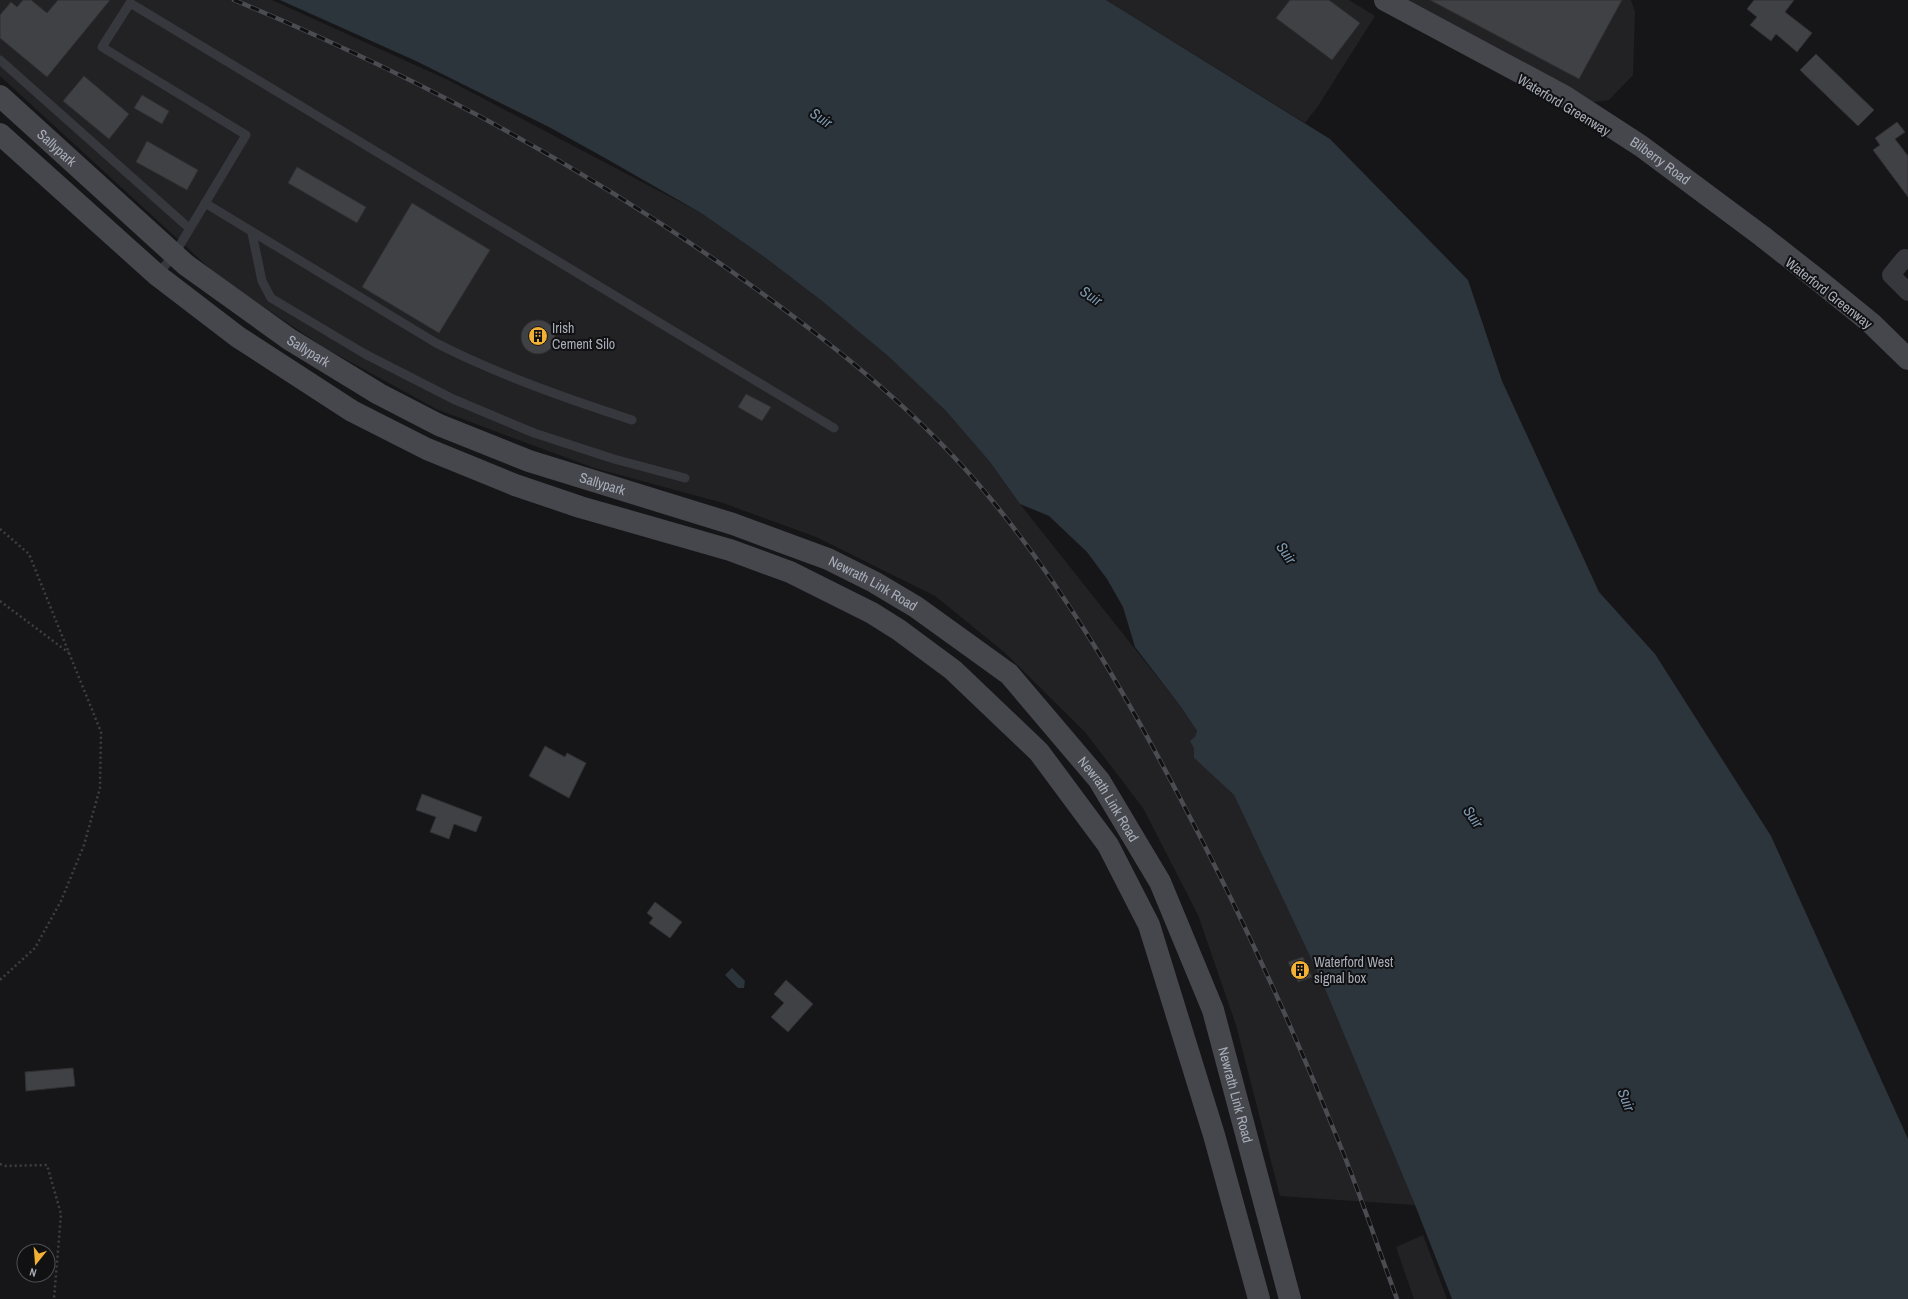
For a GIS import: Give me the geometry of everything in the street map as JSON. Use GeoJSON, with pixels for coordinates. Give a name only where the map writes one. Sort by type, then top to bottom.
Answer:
{"type":"FeatureCollection","features":[{"type":"Feature","properties":{"kind":"main road","name":"Bilberry Road"},"geometry":{"type":"LineString","coordinates":[[1386,0],[1564,96],[1641,146],[1812,275],[1871,324],[1908,359]]}},
{"type":"Feature","properties":{"kind":"main road","name":"Sallypark"},"geometry":{"type":"LineString","coordinates":[[0,96],[174,255],[233,300],[294,343],[354,380],[408,410],[469,438],[529,461],[676,507]]}},
{"type":"Feature","properties":{"kind":"main road","name":"Sallypark"},"geometry":{"type":"LineString","coordinates":[[0,134],[157,275],[238,337],[301,380],[352,411],[402,437],[469,467],[537,493],[664,530]]}},
{"type":"Feature","properties":{"kind":"main road","name":"Newrath Link Road"},"geometry":{"type":"LineString","coordinates":[[676,507],[766,535],[821,556],[874,582],[916,607],[1009,674],[1099,780],[1160,882],[1213,1010],[1290,1299]]}},
{"type":"Feature","properties":{"kind":"main road","name":"Newrath Link Road"},"geometry":{"type":"LineString","coordinates":[[664,530],[730,550],[790,572],[872,613],[899,630],[953,670],[1039,752],[1108,845],[1148,925],[1214,1135],[1260,1299]]}},
{"type":"Feature","properties":{"kind":"street"},"geometry":{"type":"LineString","coordinates":[[1905,258],[1891,275],[1908,292]]}},
{"type":"Feature","properties":{"kind":"lane"},"geometry":{"type":"LineString","coordinates":[[157,275],[174,255],[246,136],[102,47],[130,3],[834,428]]}},
{"type":"Feature","properties":{"kind":"lane"},"geometry":{"type":"LineString","coordinates":[[0,60],[190,228]]}},
{"type":"Feature","properties":{"kind":"lane"},"geometry":{"type":"LineString","coordinates":[[205,203],[252,233],[436,343],[461,356],[539,388],[632,420]]}},
{"type":"Feature","properties":{"kind":"lane"},"geometry":{"type":"LineString","coordinates":[[252,233],[262,280],[271,298],[365,354],[453,399],[534,433],[614,459],[684,478]]}},
{"type":"Feature","properties":{"kind":"path"},"geometry":{"type":"LineString","coordinates":[[0,529],[29,554],[101,732],[100,788],[84,845],[61,900],[35,948],[0,980]]}},
{"type":"Feature","properties":{"kind":"path"},"geometry":{"type":"LineString","coordinates":[[0,602],[69,654]]}},
{"type":"Feature","properties":{"kind":"path"},"geometry":{"type":"LineString","coordinates":[[0,1164],[6,1166],[47,1165],[60,1214],[54,1299]]}},
{"type":"Feature","properties":{"kind":"shaded area"},"geometry":{"type":"Polygon","coordinates":[[[0,0],[272,0],[448,80],[701,213],[763,256],[822,301],[888,356],[946,411],[990,462],[1020,504],[1181,707],[1197,731],[1194,758],[1234,795],[1323,984],[1415,1205],[1280,1196],[1236,1025],[1198,915],[1143,808],[1085,732],[1004,652],[935,596],[816,537],[723,503],[594,468],[436,409],[325,348],[219,277],[0,76],[0,0]]]}},
{"type":"Feature","properties":{"kind":"shaded area"},"geometry":{"type":"Polygon","coordinates":[[[1106,0],[1349,0],[1375,16],[1318,106],[1305,123],[1106,0]]]}},
{"type":"Feature","properties":{"kind":"shaded area"},"geometry":{"type":"Polygon","coordinates":[[[1405,0],[1631,0],[1635,12],[1633,75],[1609,100],[1589,103],[1405,0]]]}},
{"type":"Feature","properties":{"kind":"shaded area"},"geometry":{"type":"Polygon","coordinates":[[[1423,1235],[1447,1299],[1414,1299],[1396,1247],[1423,1235]]]}},
{"type":"Feature","properties":{"kind":"water","name":"Suir"},"geometry":{"type":"Polygon","coordinates":[[[280,0],[1106,0],[1330,139],[1468,280],[1502,381],[1599,592],[1655,654],[1771,836],[1908,1139],[1908,1299],[1452,1299],[1415,1205],[1323,984],[1234,795],[1194,758],[1194,748],[1190,741],[1195,737],[1197,731],[1181,707],[1135,647],[1123,607],[1107,579],[1087,552],[1049,516],[1020,504],[990,462],[946,411],[888,356],[822,301],[763,256],[701,213],[549,127],[416,61],[280,0]]]}},
{"type":"Feature","properties":{"kind":"water"},"geometry":{"type":"Polygon","coordinates":[[[732,968],[745,981],[744,988],[738,988],[725,975],[732,968]]]}},
{"type":"Feature","properties":{"kind":"building"},"geometry":{"type":"Polygon","coordinates":[[[23,0],[31,0],[47,13],[58,0],[110,0],[47,77],[0,38],[0,15],[11,2],[17,7],[23,0]]]}},
{"type":"Feature","properties":{"kind":"building"},"geometry":{"type":"Polygon","coordinates":[[[1290,0],[1329,0],[1360,23],[1332,60],[1276,18],[1290,0]]]}},
{"type":"Feature","properties":{"kind":"building"},"geometry":{"type":"Polygon","coordinates":[[[1430,0],[1622,0],[1579,79],[1430,0]]]}},
{"type":"Feature","properties":{"kind":"building"},"geometry":{"type":"Polygon","coordinates":[[[1754,0],[1794,0],[1785,12],[1812,33],[1797,52],[1776,34],[1771,41],[1750,25],[1757,17],[1747,9],[1754,0]]]}},
{"type":"Feature","properties":{"kind":"building"},"geometry":{"type":"Polygon","coordinates":[[[1816,54],[1874,110],[1858,126],[1800,70],[1816,54]]]}},
{"type":"Feature","properties":{"kind":"building"},"geometry":{"type":"Polygon","coordinates":[[[84,76],[129,114],[109,139],[63,101],[84,76]]]}},
{"type":"Feature","properties":{"kind":"building"},"geometry":{"type":"Polygon","coordinates":[[[142,95],[169,111],[162,124],[134,108],[142,95]]]}},
{"type":"Feature","properties":{"kind":"building"},"geometry":{"type":"Polygon","coordinates":[[[1897,122],[1905,132],[1895,139],[1908,156],[1908,197],[1873,150],[1880,145],[1875,138],[1897,122]]]}},
{"type":"Feature","properties":{"kind":"building"},"geometry":{"type":"Polygon","coordinates":[[[147,141],[198,170],[187,190],[136,162],[147,141]]]}},
{"type":"Feature","properties":{"kind":"building"},"geometry":{"type":"Polygon","coordinates":[[[297,167],[366,207],[357,223],[288,183],[297,167]]]}},
{"type":"Feature","properties":{"kind":"building"},"geometry":{"type":"Polygon","coordinates":[[[412,203],[490,250],[439,333],[362,287],[412,203]]]}},
{"type":"Feature","properties":{"kind":"building","name":"Irish Cement Silo"},"geometry":{"type":"Polygon","coordinates":[[[538,320],[544,321],[550,325],[554,331],[554,343],[550,349],[544,353],[538,354],[532,353],[526,349],[522,343],[521,337],[522,331],[526,325],[532,321],[538,320]]]}},
{"type":"Feature","properties":{"kind":"building"},"geometry":{"type":"Polygon","coordinates":[[[746,394],[771,407],[762,421],[738,407],[746,394]]]}},
{"type":"Feature","properties":{"kind":"building"},"geometry":{"type":"Polygon","coordinates":[[[545,746],[565,757],[567,753],[586,763],[569,798],[529,776],[545,746]]]}},
{"type":"Feature","properties":{"kind":"building"},"geometry":{"type":"Polygon","coordinates":[[[422,794],[482,817],[476,832],[454,824],[449,839],[430,832],[436,817],[416,810],[422,794]]]}},
{"type":"Feature","properties":{"kind":"building"},"geometry":{"type":"Polygon","coordinates":[[[655,902],[682,922],[670,938],[649,923],[653,918],[647,913],[655,902]]]}},
{"type":"Feature","properties":{"kind":"building","name":"Waterford West signal box"},"geometry":{"type":"Polygon","coordinates":[[[1303,957],[1312,977],[1298,982],[1288,962],[1303,957]]]}},
{"type":"Feature","properties":{"kind":"building"},"geometry":{"type":"Polygon","coordinates":[[[786,980],[813,1004],[788,1032],[771,1017],[784,1003],[774,994],[786,980]]]}},
{"type":"Feature","properties":{"kind":"building"},"geometry":{"type":"Polygon","coordinates":[[[73,1068],[75,1086],[26,1091],[25,1072],[73,1068]]]}},
{"type":"Feature","properties":{"kind":"railway"},"geometry":{"type":"LineString","coordinates":[[234,0],[370,60],[436,93],[566,165],[629,203],[752,286],[816,333],[908,411],[964,468],[990,498],[1044,568],[1069,605],[1138,720],[1202,840],[1264,969],[1322,1101],[1348,1164],[1397,1299]]}},
{"type":"Feature","properties":{"kind":"place","name":"Irish Cement Silo"},"geometry":{"type":"Point","coordinates":[538,336]}},
{"type":"Feature","properties":{"kind":"place","name":"Waterford West signal box"},"geometry":{"type":"Point","coordinates":[1300,970]}}]}
